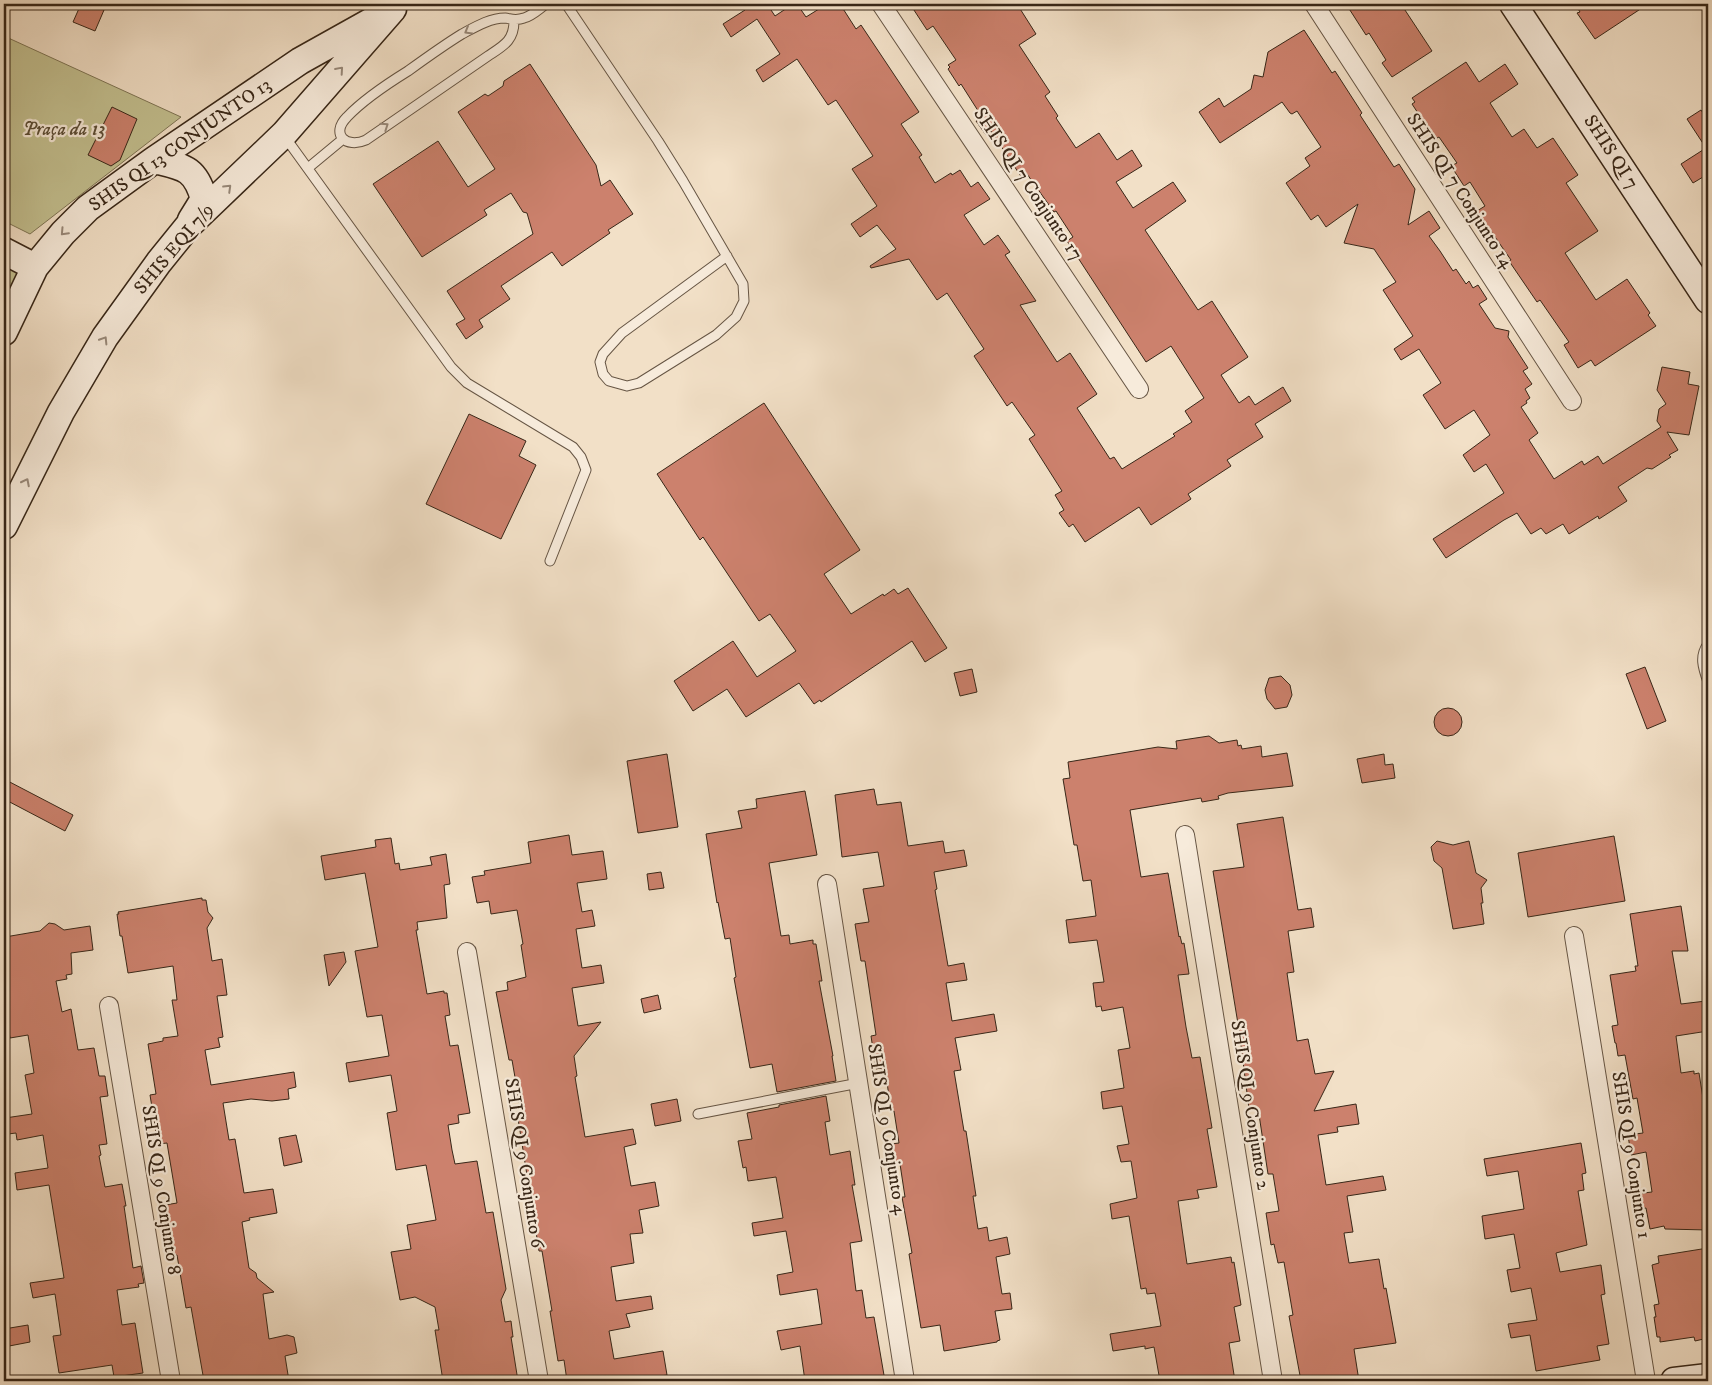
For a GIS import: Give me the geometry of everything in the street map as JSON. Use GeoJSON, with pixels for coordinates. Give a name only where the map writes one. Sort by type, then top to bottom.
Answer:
{"type":"FeatureCollection","features":[{"type":"Feature","properties":{"kind":"street","name":"SHIS QI 7 Conjunto 17"},"geometry":{"type":"LineString","coordinates":[[881,4],[1139,388]]}},
{"type":"Feature","properties":{"kind":"street","name":"SHIS QI 7 Conjunto 14"},"geometry":{"type":"LineString","coordinates":[[1314,4],[1572,401]]}},
{"type":"Feature","properties":{"kind":"street","name":"SHIS QI 7"},"geometry":{"type":"LineString","coordinates":[[1513,4],[1704,285]]}},
{"type":"Feature","properties":{"kind":"street","name":"SHIS EQI 7/9"},"geometry":{"type":"LineString","coordinates":[[4,526],[61,412],[105,337],[159,262],[189,225],[284,134],[397,6]]}},
{"type":"Feature","properties":{"kind":"street","name":"SHIS QI 13 CONJUNTO 13"},"geometry":{"type":"LineString","coordinates":[[4,332],[35,266],[63,233],[88,208],[154,160],[300,61],[397,6]]}},
{"type":"Feature","properties":{"kind":"street"},"geometry":{"type":"LineString","coordinates":[[154,160],[181,167],[192,174],[200,184],[204,199],[189,225]]}},
{"type":"Feature","properties":{"kind":"street"},"geometry":{"type":"LineString","coordinates":[[4,251],[35,266]]}},
{"type":"Feature","properties":{"kind":"street","name":"SHIS QI 9 Conjunto 2"},"geometry":{"type":"LineString","coordinates":[[1185,835],[1273,1381]]}},
{"type":"Feature","properties":{"kind":"street","name":"SHIS QI 9 Conjunto 4"},"geometry":{"type":"LineString","coordinates":[[827,884],[905,1381]]}},
{"type":"Feature","properties":{"kind":"street","name":"SHIS QI 9 Conjunto 1"},"geometry":{"type":"LineString","coordinates":[[1574,936],[1646,1381]]}},
{"type":"Feature","properties":{"kind":"street","name":"SHIS QI 9 Conjunto 6"},"geometry":{"type":"LineString","coordinates":[[468,952],[539,1381]]}},
{"type":"Feature","properties":{"kind":"street","name":"SHIS QI 9 Conjunto 8"},"geometry":{"type":"LineString","coordinates":[[109,1006],[171,1381]]}},
{"type":"Feature","properties":{"kind":"street"},"geometry":{"type":"LineString","coordinates":[[1674,1381],[1708,1377]]}},
{"type":"Feature","properties":{"kind":"lane"},"geometry":{"type":"LineString","coordinates":[[514,21],[514,32],[504,45],[366,140],[358,144],[350,143],[343,139],[340,133],[340,126],[347,117],[379,90],[480,24],[506,18],[514,21],[526,18],[546,4]]}},
{"type":"Feature","properties":{"kind":"lane"},"geometry":{"type":"LineString","coordinates":[[566,4],[658,141],[727,256],[743,284],[744,301],[736,316],[716,335],[639,383],[627,386],[609,381],[603,374],[600,362],[602,354],[622,334],[727,256]]}},
{"type":"Feature","properties":{"kind":"lane"},"geometry":{"type":"LineString","coordinates":[[284,134],[451,367],[467,383],[573,447],[581,457],[586,470],[550,561]]}},
{"type":"Feature","properties":{"kind":"lane"},"geometry":{"type":"LineString","coordinates":[[308,168],[343,139]]}},
{"type":"Feature","properties":{"kind":"lane"},"geometry":{"type":"LineString","coordinates":[[1708,644],[1702,653],[1703,667],[1708,682]]}},
{"type":"Feature","properties":{"kind":"lane"},"geometry":{"type":"LineString","coordinates":[[698,1114],[859,1083]]}},
{"type":"Feature","properties":{"kind":"green space","name":"Praça da 13"},"geometry":{"type":"Polygon","coordinates":[[[4,36],[181,117],[30,234],[4,221],[4,36]]]}},
{"type":"Feature","properties":{"kind":"green space"},"geometry":{"type":"Polygon","coordinates":[[[4,259],[21,268],[4,305],[4,259]]]}},
{"type":"Feature","properties":{"kind":"building"},"geometry":{"type":"Polygon","coordinates":[[[81,4],[90,4],[104,10],[95,31],[73,22],[81,4]]]}},
{"type":"Feature","properties":{"kind":"building"},"geometry":{"type":"Polygon","coordinates":[[[741,4],[781,4],[771,10],[775,16],[793,4],[797,4],[806,17],[827,4],[840,4],[856,29],[861,25],[919,112],[901,124],[922,155],[919,157],[935,183],[960,170],[971,187],[978,182],[990,199],[964,215],[984,245],[998,235],[1010,252],[1005,255],[1036,301],[1020,305],[1057,362],[1070,353],[1097,394],[1077,408],[1110,459],[1114,457],[1122,469],[1175,436],[1173,434],[1192,422],[1185,411],[1204,398],[1171,346],[1146,362],[1067,241],[1073,237],[1056,211],[1054,212],[1027,174],[1022,178],[991,131],[986,135],[976,121],[982,117],[961,84],[959,86],[948,69],[950,67],[948,65],[956,60],[933,26],[927,30],[910,4],[1017,4],[1036,34],[1019,45],[1050,92],[1045,96],[1058,116],[1056,118],[1076,148],[1099,133],[1117,160],[1132,150],[1142,166],[1116,182],[1133,208],[1173,182],[1186,201],[1145,230],[1198,310],[1212,301],[1248,357],[1221,375],[1239,403],[1249,396],[1255,405],[1283,387],[1291,401],[1255,424],[1263,437],[1227,460],[1231,466],[1188,494],[1191,499],[1151,525],[1139,507],[1085,542],[1073,524],[1069,527],[1059,513],[1064,510],[1055,495],[1062,491],[1029,439],[1035,435],[1012,402],[1007,406],[974,356],[984,349],[947,293],[937,300],[909,259],[871,268],[870,266],[896,249],[877,225],[860,237],[851,224],[877,206],[852,169],[873,156],[836,100],[828,105],[797,59],[763,82],[756,70],[780,54],[757,19],[731,37],[723,24],[745,10],[741,4]]]}},
{"type":"Feature","properties":{"kind":"building"},"geometry":{"type":"Polygon","coordinates":[[[1346,4],[1401,4],[1432,51],[1392,77],[1382,63],[1386,60],[1369,33],[1366,35],[1346,4]]]}},
{"type":"Feature","properties":{"kind":"building"},"geometry":{"type":"Polygon","coordinates":[[[1575,4],[1648,4],[1595,39],[1577,13],[1580,12],[1575,4]]]}},
{"type":"Feature","properties":{"kind":"building"},"geometry":{"type":"Polygon","coordinates":[[[1304,30],[1332,73],[1335,71],[1362,113],[1360,115],[1394,167],[1399,164],[1415,189],[1408,225],[1429,211],[1440,228],[1429,236],[1453,271],[1456,269],[1466,284],[1469,281],[1473,288],[1478,285],[1487,299],[1479,304],[1495,328],[1509,331],[1508,337],[1528,368],[1523,371],[1532,384],[1525,389],[1530,398],[1521,407],[1538,433],[1529,440],[1554,479],[1582,461],[1584,465],[1598,456],[1603,464],[1661,427],[1657,421],[1659,409],[1666,404],[1657,390],[1662,367],[1690,372],[1688,384],[1699,386],[1689,435],[1667,432],[1678,450],[1669,455],[1671,457],[1652,469],[1647,468],[1618,487],[1627,501],[1599,519],[1598,516],[1569,534],[1563,524],[1546,534],[1541,528],[1531,534],[1517,513],[1446,558],[1433,539],[1504,493],[1486,464],[1474,472],[1463,455],[1490,435],[1474,410],[1445,429],[1423,395],[1441,383],[1419,349],[1401,360],[1394,349],[1413,336],[1383,290],[1396,282],[1374,249],[1344,243],[1358,204],[1326,227],[1318,215],[1311,220],[1286,183],[1310,166],[1305,158],[1321,147],[1297,111],[1292,114],[1290,113],[1282,102],[1220,143],[1199,112],[1219,98],[1224,107],[1251,89],[1254,75],[1263,77],[1268,52],[1304,30]]]}},
{"type":"Feature","properties":{"kind":"building"},"geometry":{"type":"Polygon","coordinates":[[[1466,62],[1479,82],[1505,64],[1518,84],[1490,103],[1512,137],[1524,129],[1537,148],[1553,138],[1578,175],[1566,183],[1598,231],[1565,253],[1596,300],[1627,279],[1650,313],[1648,315],[1656,326],[1595,366],[1591,360],[1578,368],[1564,345],[1569,342],[1540,300],[1537,302],[1477,211],[1485,206],[1470,182],[1464,186],[1451,166],[1457,163],[1439,137],[1435,139],[1412,104],[1415,102],[1412,98],[1466,62]]]}},
{"type":"Feature","properties":{"kind":"building"},"geometry":{"type":"Polygon","coordinates":[[[530,64],[596,165],[601,186],[610,180],[633,214],[608,230],[610,233],[562,266],[552,252],[501,286],[510,299],[479,320],[483,327],[466,339],[456,324],[465,319],[447,291],[533,234],[527,213],[523,212],[511,193],[484,210],[487,215],[422,257],[373,184],[438,141],[468,187],[495,169],[458,112],[485,94],[488,96],[503,86],[504,81],[530,64]]]}},
{"type":"Feature","properties":{"kind":"building"},"geometry":{"type":"Polygon","coordinates":[[[112,107],[137,119],[120,160],[111,166],[88,155],[112,107]]]}},
{"type":"Feature","properties":{"kind":"building"},"geometry":{"type":"Polygon","coordinates":[[[1701,110],[1708,121],[1708,174],[1693,183],[1681,164],[1706,148],[1687,119],[1701,110]]]}},
{"type":"Feature","properties":{"kind":"building"},"geometry":{"type":"Polygon","coordinates":[[[764,403],[860,550],[824,574],[851,614],[883,594],[884,596],[894,589],[898,594],[908,588],[947,648],[925,662],[912,641],[821,702],[820,700],[814,704],[799,683],[746,717],[727,689],[693,711],[674,681],[733,641],[757,677],[796,651],[770,614],[759,621],[703,537],[700,540],[657,474],[764,403]]]}},
{"type":"Feature","properties":{"kind":"building"},"geometry":{"type":"Polygon","coordinates":[[[469,414],[526,441],[519,456],[536,465],[501,539],[426,504],[469,414]]]}},
{"type":"Feature","properties":{"kind":"building"},"geometry":{"type":"Polygon","coordinates":[[[1645,667],[1666,721],[1647,729],[1626,674],[1645,667]]]}},
{"type":"Feature","properties":{"kind":"building"},"geometry":{"type":"Polygon","coordinates":[[[972,669],[977,692],[960,696],[954,673],[972,669]]]}},
{"type":"Feature","properties":{"kind":"building"},"geometry":{"type":"Polygon","coordinates":[[[1281,676],[1290,685],[1292,695],[1287,707],[1275,709],[1267,699],[1265,690],[1269,678],[1281,676]]]}},
{"type":"Feature","properties":{"kind":"building"},"geometry":{"type":"Polygon","coordinates":[[[1448,708],[1458,712],[1462,722],[1458,732],[1448,736],[1438,732],[1434,722],[1438,712],[1448,708]]]}},
{"type":"Feature","properties":{"kind":"building"},"geometry":{"type":"Polygon","coordinates":[[[1209,736],[1219,743],[1237,740],[1238,746],[1241,745],[1242,749],[1261,746],[1262,757],[1287,753],[1293,786],[1228,793],[1218,796],[1219,799],[1202,802],[1201,798],[1130,810],[1141,877],[1168,873],[1179,937],[1182,944],[1184,943],[1189,974],[1178,975],[1186,1027],[1192,1058],[1200,1057],[1212,1128],[1207,1129],[1217,1187],[1197,1190],[1199,1198],[1178,1201],[1187,1264],[1231,1257],[1232,1263],[1234,1262],[1241,1305],[1234,1307],[1240,1341],[1229,1343],[1235,1381],[1160,1381],[1154,1347],[1145,1349],[1145,1346],[1113,1351],[1110,1334],[1161,1326],[1155,1293],[1147,1294],[1146,1288],[1141,1289],[1129,1216],[1112,1219],[1110,1204],[1137,1198],[1131,1161],[1121,1162],[1117,1146],[1129,1144],[1122,1106],[1103,1109],[1101,1092],[1124,1088],[1118,1050],[1130,1048],[1123,1007],[1102,1011],[1101,1006],[1096,1007],[1093,983],[1104,982],[1097,940],[1069,943],[1066,920],[1096,916],[1091,880],[1083,881],[1077,845],[1074,845],[1063,779],[1070,778],[1068,762],[1158,747],[1177,749],[1176,741],[1209,736]]]}},
{"type":"Feature","properties":{"kind":"building"},"geometry":{"type":"Polygon","coordinates":[[[667,754],[678,827],[638,833],[627,761],[667,754]]]}},
{"type":"Feature","properties":{"kind":"building"},"geometry":{"type":"Polygon","coordinates":[[[1384,754],[1385,765],[1393,764],[1395,778],[1362,783],[1357,759],[1384,754]]]}},
{"type":"Feature","properties":{"kind":"building"},"geometry":{"type":"Polygon","coordinates":[[[4,779],[73,815],[65,831],[4,799],[4,779]]]}},
{"type":"Feature","properties":{"kind":"building"},"geometry":{"type":"Polygon","coordinates":[[[874,789],[877,805],[901,802],[908,846],[943,841],[945,853],[964,850],[967,866],[934,872],[937,889],[935,890],[948,966],[964,963],[967,980],[946,983],[952,1021],[994,1014],[997,1031],[955,1038],[961,1070],[954,1071],[976,1196],[973,1196],[978,1229],[987,1227],[989,1241],[1007,1237],[1010,1254],[996,1257],[1002,1294],[1010,1293],[1012,1309],[995,1311],[1000,1340],[997,1342],[944,1351],[940,1325],[921,1328],[909,1254],[912,1253],[902,1197],[905,1197],[900,1164],[895,1165],[891,1144],[899,1143],[894,1111],[891,1112],[887,1082],[884,1083],[881,1068],[876,1069],[871,1036],[876,1035],[865,961],[861,961],[855,924],[869,922],[863,889],[884,886],[878,852],[842,857],[835,795],[874,789]]]}},
{"type":"Feature","properties":{"kind":"building"},"geometry":{"type":"Polygon","coordinates":[[[805,791],[817,855],[769,863],[781,936],[789,935],[790,944],[813,940],[813,944],[816,944],[822,981],[819,981],[836,1081],[777,1092],[772,1064],[750,1068],[734,978],[736,977],[730,938],[725,939],[706,834],[742,828],[738,811],[757,808],[756,799],[805,791]]]}},
{"type":"Feature","properties":{"kind":"building"},"geometry":{"type":"Polygon","coordinates":[[[1283,817],[1298,910],[1311,908],[1314,927],[1288,931],[1294,972],[1287,973],[1297,1041],[1308,1039],[1315,1074],[1334,1071],[1314,1111],[1356,1104],[1359,1124],[1337,1127],[1338,1132],[1318,1135],[1326,1185],[1383,1176],[1386,1190],[1347,1196],[1353,1232],[1344,1233],[1349,1263],[1379,1259],[1396,1343],[1354,1349],[1359,1381],[1301,1381],[1289,1316],[1293,1315],[1284,1262],[1278,1263],[1274,1244],[1271,1245],[1266,1213],[1279,1211],[1273,1174],[1268,1174],[1258,1108],[1249,1109],[1239,1030],[1213,871],[1244,867],[1237,824],[1283,817]]]}},
{"type":"Feature","properties":{"kind":"building"},"geometry":{"type":"Polygon","coordinates":[[[569,835],[572,855],[603,851],[607,879],[577,883],[582,912],[592,910],[595,926],[576,929],[582,968],[601,965],[604,983],[572,988],[578,1026],[601,1022],[574,1056],[577,1076],[575,1077],[585,1137],[633,1129],[636,1144],[624,1147],[631,1186],[655,1182],[659,1206],[639,1210],[643,1233],[630,1234],[634,1263],[611,1267],[616,1301],[651,1296],[653,1309],[626,1314],[630,1327],[609,1331],[614,1359],[663,1351],[667,1375],[648,1378],[649,1381],[567,1381],[564,1360],[558,1361],[550,1311],[552,1311],[542,1251],[539,1251],[517,1112],[521,1112],[512,1060],[509,1060],[496,992],[508,990],[507,982],[526,977],[517,910],[491,914],[489,901],[477,903],[472,877],[485,875],[484,871],[531,863],[528,842],[569,835]]]}},
{"type":"Feature","properties":{"kind":"building"},"geometry":{"type":"Polygon","coordinates":[[[1614,836],[1625,901],[1528,917],[1518,853],[1614,836]]]}},
{"type":"Feature","properties":{"kind":"building"},"geometry":{"type":"Polygon","coordinates":[[[391,838],[395,864],[399,863],[400,870],[432,865],[430,857],[446,854],[450,884],[444,885],[447,918],[417,922],[418,930],[416,930],[427,994],[444,991],[444,993],[447,993],[450,1015],[445,1016],[450,1046],[458,1045],[470,1113],[458,1115],[459,1123],[448,1125],[452,1150],[455,1164],[477,1161],[486,1213],[493,1212],[506,1289],[501,1300],[505,1322],[511,1321],[513,1337],[511,1337],[518,1381],[443,1381],[435,1330],[439,1330],[435,1307],[415,1297],[400,1300],[391,1252],[411,1249],[407,1225],[436,1220],[426,1165],[396,1170],[387,1113],[397,1111],[391,1075],[349,1082],[346,1063],[389,1056],[382,1015],[367,1017],[355,951],[378,947],[365,873],[325,880],[321,856],[376,847],[375,840],[391,838]]]}},
{"type":"Feature","properties":{"kind":"building"},"geometry":{"type":"Polygon","coordinates":[[[1437,841],[1453,845],[1469,841],[1476,873],[1487,880],[1481,888],[1484,924],[1453,929],[1442,868],[1434,861],[1431,847],[1437,841]]]}},
{"type":"Feature","properties":{"kind":"building"},"geometry":{"type":"Polygon","coordinates":[[[661,872],[664,888],[649,890],[647,874],[661,872]]]}},
{"type":"Feature","properties":{"kind":"building"},"geometry":{"type":"Polygon","coordinates":[[[202,898],[202,900],[206,900],[208,912],[213,918],[207,928],[212,961],[222,959],[227,995],[217,996],[223,1037],[218,1038],[220,1047],[205,1050],[211,1085],[294,1072],[296,1087],[288,1089],[289,1099],[272,1101],[251,1099],[223,1103],[229,1140],[235,1139],[244,1193],[273,1189],[277,1213],[249,1218],[250,1220],[242,1222],[249,1268],[256,1273],[257,1278],[274,1292],[263,1294],[269,1339],[287,1335],[294,1337],[297,1353],[285,1356],[289,1381],[204,1381],[191,1307],[186,1308],[177,1255],[174,1256],[165,1205],[177,1203],[167,1143],[158,1144],[150,1095],[156,1094],[148,1044],[163,1041],[163,1038],[178,1036],[172,1000],[177,1000],[173,966],[128,973],[117,914],[119,914],[118,912],[202,898]]]}},
{"type":"Feature","properties":{"kind":"building"},"geometry":{"type":"Polygon","coordinates":[[[1681,906],[1688,951],[1672,951],[1681,1004],[1706,1001],[1708,1013],[1708,1031],[1676,1036],[1681,1073],[1694,1071],[1694,1074],[1699,1073],[1705,1111],[1708,1111],[1708,1193],[1703,1194],[1708,1230],[1665,1229],[1664,1226],[1650,1229],[1646,1208],[1637,1209],[1635,1194],[1652,1192],[1646,1152],[1631,1155],[1628,1135],[1643,1133],[1637,1098],[1633,1099],[1625,1055],[1618,1056],[1612,1026],[1618,1025],[1610,975],[1636,971],[1635,966],[1638,966],[1630,914],[1681,906]]]}},
{"type":"Feature","properties":{"kind":"building"},"geometry":{"type":"Polygon","coordinates":[[[49,923],[55,924],[64,930],[90,926],[93,950],[71,953],[72,974],[66,975],[67,979],[56,981],[62,1012],[71,1009],[78,1050],[94,1048],[99,1076],[105,1076],[108,1096],[100,1097],[107,1144],[99,1145],[101,1155],[99,1156],[105,1187],[122,1184],[133,1268],[141,1266],[144,1283],[138,1284],[139,1287],[117,1290],[122,1325],[135,1323],[143,1373],[114,1377],[112,1365],[59,1373],[53,1336],[61,1335],[55,1294],[33,1298],[30,1283],[64,1278],[49,1185],[17,1190],[15,1173],[48,1168],[43,1135],[17,1140],[16,1133],[8,1134],[5,1118],[32,1114],[25,1075],[34,1073],[28,1035],[10,1038],[4,998],[4,949],[7,948],[5,937],[40,931],[49,923]]]}},
{"type":"Feature","properties":{"kind":"building"},"geometry":{"type":"Polygon","coordinates":[[[344,952],[346,962],[329,986],[324,955],[344,952]]]}},
{"type":"Feature","properties":{"kind":"building"},"geometry":{"type":"Polygon","coordinates":[[[658,995],[661,1009],[644,1013],[641,999],[658,995]]]}},
{"type":"Feature","properties":{"kind":"building"},"geometry":{"type":"Polygon","coordinates":[[[826,1096],[830,1121],[825,1122],[830,1155],[850,1151],[855,1185],[852,1185],[862,1241],[850,1243],[856,1291],[862,1290],[866,1318],[874,1317],[885,1381],[805,1381],[800,1346],[781,1350],[777,1331],[822,1324],[817,1289],[780,1295],[777,1275],[793,1272],[786,1231],[754,1236],[752,1223],[783,1218],[776,1177],[748,1181],[746,1167],[743,1168],[738,1141],[752,1139],[747,1113],[826,1096]]]}},
{"type":"Feature","properties":{"kind":"building"},"geometry":{"type":"Polygon","coordinates":[[[677,1099],[681,1121],[655,1126],[651,1104],[677,1099]]]}},
{"type":"Feature","properties":{"kind":"building"},"geometry":{"type":"Polygon","coordinates":[[[296,1135],[302,1162],[284,1166],[279,1138],[296,1135]]]}},
{"type":"Feature","properties":{"kind":"building"},"geometry":{"type":"Polygon","coordinates":[[[1581,1143],[1586,1173],[1582,1174],[1584,1190],[1578,1191],[1587,1245],[1556,1253],[1560,1272],[1601,1265],[1605,1294],[1601,1295],[1609,1344],[1597,1346],[1600,1360],[1536,1371],[1530,1335],[1511,1338],[1508,1324],[1537,1320],[1531,1288],[1511,1292],[1507,1270],[1520,1268],[1514,1234],[1485,1239],[1482,1216],[1524,1209],[1518,1171],[1487,1176],[1484,1159],[1581,1143]]]}},
{"type":"Feature","properties":{"kind":"building"},"geometry":{"type":"Polygon","coordinates":[[[1708,1248],[1708,1338],[1695,1341],[1694,1337],[1660,1342],[1660,1337],[1657,1337],[1654,1317],[1656,1317],[1654,1305],[1659,1304],[1652,1265],[1659,1263],[1658,1256],[1708,1248]]]}},
{"type":"Feature","properties":{"kind":"building"},"geometry":{"type":"Polygon","coordinates":[[[28,1325],[30,1342],[4,1347],[4,1329],[28,1325]]]}}]}
